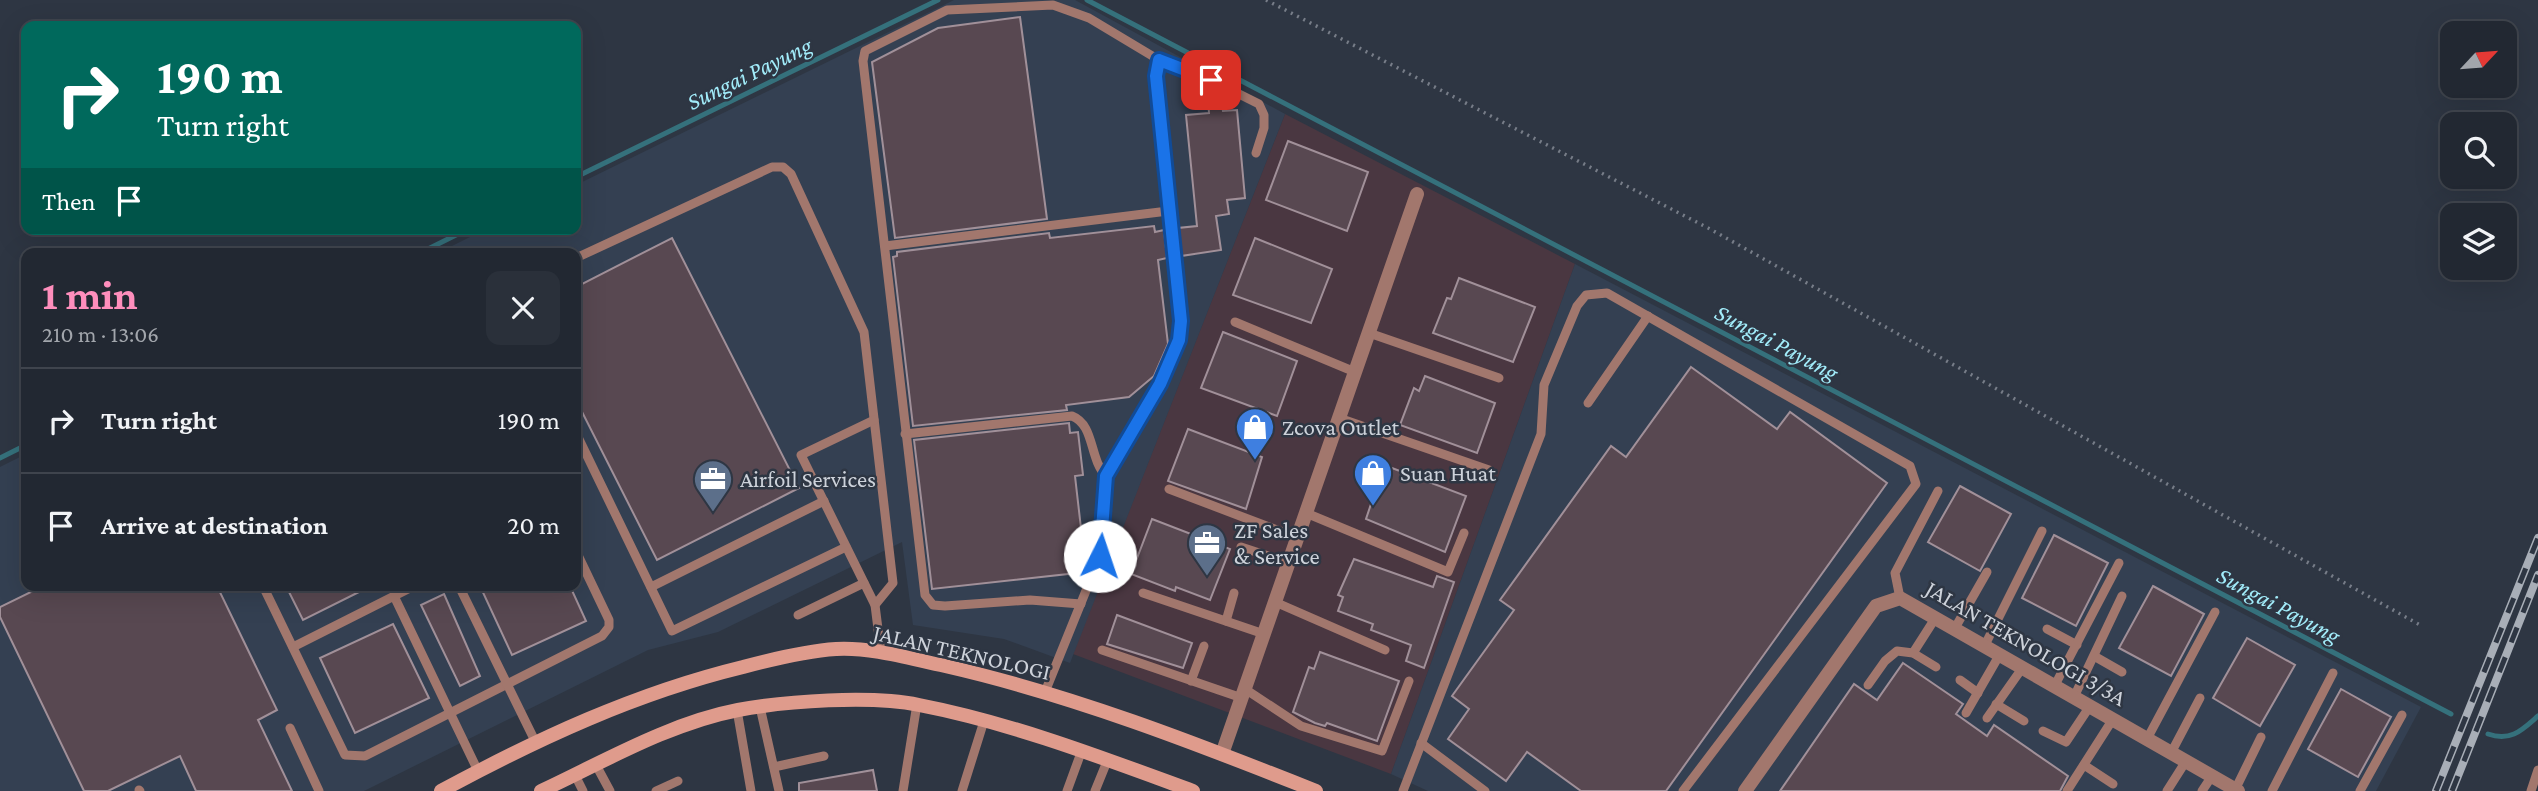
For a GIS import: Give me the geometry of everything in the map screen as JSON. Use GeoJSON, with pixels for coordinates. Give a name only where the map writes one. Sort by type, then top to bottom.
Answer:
{"type":"FeatureCollection","features":[{"type":"Feature","properties":{"kind":"street"},"geometry":{"type":"LineString","coordinates":[[1222,754],[1417,194]]}},
{"type":"Feature","properties":{"kind":"street","name":"JALAN TEKNOLOGI 3/3A"},"geometry":{"type":"LineString","coordinates":[[1745,791],[1876,606],[1900,598],[2236,790]]}},
{"type":"Feature","properties":{"kind":"street","name":"JALAN TEKNOLOGI"},"geometry":{"type":"LineString","coordinates":[[441,791],[536,743],[625,703],[693,679],[783,657],[837,649],[881,653],[1003,679],[1222,754],[1316,791]]}},
{"type":"Feature","properties":{"kind":"street"},"geometry":{"type":"LineString","coordinates":[[541,791],[680,728],[737,710],[875,701],[917,704],[984,721],[1082,750],[1191,791]]}},
{"type":"Feature","properties":{"kind":"lane"},"geometry":{"type":"LineString","coordinates":[[1081,604],[1030,600],[933,605],[922,588],[863,61],[866,51],[876,43],[947,10],[1053,5],[1089,18],[1159,60],[1211,80],[1259,104],[1264,115],[1264,128],[1256,153]]}},
{"type":"Feature","properties":{"kind":"lane"},"geometry":{"type":"LineString","coordinates":[[1045,692],[1100,556],[1106,476],[1160,384],[1179,340],[1181,321],[1156,76],[1159,60]]}},
{"type":"Feature","properties":{"kind":"lane"},"geometry":{"type":"LineString","coordinates":[[581,256],[772,167],[783,167],[791,174],[864,332],[893,583],[875,605]]}},
{"type":"Feature","properties":{"kind":"lane"},"geometry":{"type":"LineString","coordinates":[[885,246],[1168,211]]}},
{"type":"Feature","properties":{"kind":"lane"},"geometry":{"type":"LineString","coordinates":[[1403,791],[1541,434],[1544,385],[1577,306],[1586,295],[1607,293],[1910,466],[1916,484],[1683,791]]}},
{"type":"Feature","properties":{"kind":"lane"},"geometry":{"type":"LineString","coordinates":[[1588,403],[1648,316]]}},
{"type":"Feature","properties":{"kind":"lane"},"geometry":{"type":"LineString","coordinates":[[1235,322],[1355,372]]}},
{"type":"Feature","properties":{"kind":"lane"},"geometry":{"type":"LineString","coordinates":[[1369,333],[1499,378]]}},
{"type":"Feature","properties":{"kind":"lane"},"geometry":{"type":"LineString","coordinates":[[905,434],[1072,415],[1081,419],[1085,426],[1096,462],[1106,476]]}},
{"type":"Feature","properties":{"kind":"lane"},"geometry":{"type":"LineString","coordinates":[[1339,418],[1489,470]]}},
{"type":"Feature","properties":{"kind":"lane"},"geometry":{"type":"LineString","coordinates":[[874,420],[801,455],[875,605],[881,653]]}},
{"type":"Feature","properties":{"kind":"lane"},"geometry":{"type":"LineString","coordinates":[[581,443],[672,631],[846,547]]}},
{"type":"Feature","properties":{"kind":"lane"},"geometry":{"type":"LineString","coordinates":[[1169,489],[1298,538]]}},
{"type":"Feature","properties":{"kind":"lane"},"geometry":{"type":"LineString","coordinates":[[1900,598],[1895,573],[1938,491]]}},
{"type":"Feature","properties":{"kind":"lane"},"geometry":{"type":"LineString","coordinates":[[651,587],[824,501]]}},
{"type":"Feature","properties":{"kind":"lane"},"geometry":{"type":"LineString","coordinates":[[1306,513],[1448,572],[1464,533]]}},
{"type":"Feature","properties":{"kind":"lane"},"geometry":{"type":"LineString","coordinates":[[1985,645],[2042,531]]}},
{"type":"Feature","properties":{"kind":"lane"},"geometry":{"type":"LineString","coordinates":[[1241,547],[1289,563]]}},
{"type":"Feature","properties":{"kind":"lane"},"geometry":{"type":"LineString","coordinates":[[265,591],[345,755],[365,756],[602,636],[609,627],[609,620],[581,561]]}},
{"type":"Feature","properties":{"kind":"lane"},"geometry":{"type":"LineString","coordinates":[[2055,685],[2119,563]]}},
{"type":"Feature","properties":{"kind":"lane"},"geometry":{"type":"LineString","coordinates":[[1955,628],[1987,572]]}},
{"type":"Feature","properties":{"kind":"lane"},"geometry":{"type":"LineString","coordinates":[[798,615],[864,583]]}},
{"type":"Feature","properties":{"kind":"lane"},"geometry":{"type":"LineString","coordinates":[[293,647],[404,591]]}},
{"type":"Feature","properties":{"kind":"lane"},"geometry":{"type":"LineString","coordinates":[[461,591],[536,743]]}},
{"type":"Feature","properties":{"kind":"lane"},"geometry":{"type":"LineString","coordinates":[[1143,593],[1264,634]]}},
{"type":"Feature","properties":{"kind":"lane"},"geometry":{"type":"LineString","coordinates":[[1226,621],[1234,593]]}},
{"type":"Feature","properties":{"kind":"lane"},"geometry":{"type":"LineString","coordinates":[[394,596],[478,771]]}},
{"type":"Feature","properties":{"kind":"lane"},"geometry":{"type":"LineString","coordinates":[[2074,697],[2122,596]]}},
{"type":"Feature","properties":{"kind":"lane"},"geometry":{"type":"LineString","coordinates":[[1275,601],[1385,650]]}},
{"type":"Feature","properties":{"kind":"lane"},"geometry":{"type":"LineString","coordinates":[[2147,739],[2215,612]]}},
{"type":"Feature","properties":{"kind":"lane"},"geometry":{"type":"LineString","coordinates":[[1913,653],[1936,617]]}},
{"type":"Feature","properties":{"kind":"lane"},"geometry":{"type":"LineString","coordinates":[[2047,629],[2077,645]]}},
{"type":"Feature","properties":{"kind":"lane"},"geometry":{"type":"LineString","coordinates":[[1191,681],[1204,646]]}},
{"type":"Feature","properties":{"kind":"lane"},"geometry":{"type":"LineString","coordinates":[[1102,650],[1191,681],[1244,694],[1301,726],[1382,751],[1409,681]]}},
{"type":"Feature","properties":{"kind":"lane"},"geometry":{"type":"LineString","coordinates":[[1868,685],[1891,655],[1903,650],[1936,667]]}},
{"type":"Feature","properties":{"kind":"lane"},"geometry":{"type":"LineString","coordinates":[[1966,713],[2000,654]]}},
{"type":"Feature","properties":{"kind":"lane"},"geometry":{"type":"LineString","coordinates":[[2094,656],[2122,672]]}},
{"type":"Feature","properties":{"kind":"lane"},"geometry":{"type":"LineString","coordinates":[[1987,718],[2023,667]]}},
{"type":"Feature","properties":{"kind":"lane"},"geometry":{"type":"LineString","coordinates":[[2272,791],[2333,673]]}},
{"type":"Feature","properties":{"kind":"lane"},"geometry":{"type":"LineString","coordinates":[[1960,680],[1978,693]]}},
{"type":"Feature","properties":{"kind":"lane"},"geometry":{"type":"LineString","coordinates":[[2171,753],[2200,698]]}},
{"type":"Feature","properties":{"kind":"lane"},"geometry":{"type":"LineString","coordinates":[[903,791],[917,704]]}},
{"type":"Feature","properties":{"kind":"lane"},"geometry":{"type":"LineString","coordinates":[[1996,704],[2024,721]]}},
{"type":"Feature","properties":{"kind":"lane"},"geometry":{"type":"LineString","coordinates":[[2043,731],[2066,742],[2090,706]]}},
{"type":"Feature","properties":{"kind":"lane"},"geometry":{"type":"LineString","coordinates":[[760,708],[779,791]]}},
{"type":"Feature","properties":{"kind":"lane"},"geometry":{"type":"LineString","coordinates":[[737,710],[751,791]]}},
{"type":"Feature","properties":{"kind":"lane"},"geometry":{"type":"LineString","coordinates":[[2360,791],[2402,715]]}},
{"type":"Feature","properties":{"kind":"lane"},"geometry":{"type":"LineString","coordinates":[[2067,791],[2113,719]]}},
{"type":"Feature","properties":{"kind":"lane"},"geometry":{"type":"LineString","coordinates":[[962,791],[984,721]]}},
{"type":"Feature","properties":{"kind":"lane"},"geometry":{"type":"LineString","coordinates":[[290,728],[319,791]]}},
{"type":"Feature","properties":{"kind":"lane"},"geometry":{"type":"LineString","coordinates":[[2236,790],[2261,737]]}},
{"type":"Feature","properties":{"kind":"lane"},"geometry":{"type":"LineString","coordinates":[[1421,743],[1485,791]]}},
{"type":"Feature","properties":{"kind":"lane"},"geometry":{"type":"LineString","coordinates":[[1067,791],[1082,750]]}},
{"type":"Feature","properties":{"kind":"lane"},"geometry":{"type":"LineString","coordinates":[[775,767],[824,757]]}},
{"type":"Feature","properties":{"kind":"lane"},"geometry":{"type":"LineString","coordinates":[[1095,791],[1108,760]]}},
{"type":"Feature","properties":{"kind":"lane"},"geometry":{"type":"LineString","coordinates":[[2167,791],[2186,761]]}},
{"type":"Feature","properties":{"kind":"lane"},"geometry":{"type":"LineString","coordinates":[[596,765],[610,791]]}},
{"type":"Feature","properties":{"kind":"lane"},"geometry":{"type":"LineString","coordinates":[[2084,765],[2113,784]]}},
{"type":"Feature","properties":{"kind":"lane"},"geometry":{"type":"LineString","coordinates":[[2531,791],[2538,770]]}},
{"type":"Feature","properties":{"kind":"lane"},"geometry":{"type":"LineString","coordinates":[[575,775],[583,791]]}},
{"type":"Feature","properties":{"kind":"lane"},"geometry":{"type":"LineString","coordinates":[[2202,791],[2212,776]]}},
{"type":"Feature","properties":{"kind":"lane"},"geometry":{"type":"LineString","coordinates":[[656,791],[678,781]]}},
{"type":"Feature","properties":{"kind":"path"},"geometry":{"type":"LineString","coordinates":[[1266,0],[1710,229],[2420,625]]}},
{"type":"Feature","properties":{"kind":"shaded area"},"geometry":{"type":"Polygon","coordinates":[[[954,0],[1075,0],[1285,114],[1070,663],[1004,639],[913,625],[902,542],[718,632],[648,650],[364,791],[0,791],[0,467],[21,456],[21,591],[581,591],[581,248],[448,248],[474,235],[581,235],[581,183],[954,0]]]}},
{"type":"Feature","properties":{"kind":"shaded area"},"geometry":{"type":"Polygon","coordinates":[[[1285,114],[1575,264],[1391,774],[1073,654],[1285,114]]]}},
{"type":"Feature","properties":{"kind":"shaded area"},"geometry":{"type":"Polygon","coordinates":[[[1575,264],[2421,707],[2376,791],[1428,791],[1391,774],[1575,264]]]}},
{"type":"Feature","properties":{"kind":"building"},"geometry":{"type":"Polygon","coordinates":[[[1020,17],[1047,219],[895,238],[872,62],[938,28],[1020,17]]]}},
{"type":"Feature","properties":{"kind":"building"},"geometry":{"type":"Polygon","coordinates":[[[1207,86],[1220,92],[1223,111],[1237,110],[1245,198],[1227,200],[1229,214],[1216,216],[1221,250],[1181,256],[1178,228],[1197,226],[1186,115],[1209,113],[1207,86]]]}},
{"type":"Feature","properties":{"kind":"building"},"geometry":{"type":"Polygon","coordinates":[[[1288,141],[1368,172],[1347,231],[1266,200],[1288,141]]]}},
{"type":"Feature","properties":{"kind":"building"},"geometry":{"type":"Polygon","coordinates":[[[1154,226],[1155,232],[1164,230],[1167,258],[1158,260],[1168,344],[1154,376],[1129,397],[1066,405],[1067,410],[913,426],[893,257],[897,256],[897,252],[1049,233],[1050,238],[1154,226]]]}},
{"type":"Feature","properties":{"kind":"building"},"geometry":{"type":"Polygon","coordinates":[[[672,238],[799,488],[657,560],[581,410],[581,284],[672,238]]]}},
{"type":"Feature","properties":{"kind":"building"},"geometry":{"type":"Polygon","coordinates":[[[1255,238],[1332,269],[1311,323],[1233,295],[1255,238]]]}},
{"type":"Feature","properties":{"kind":"building"},"geometry":{"type":"Polygon","coordinates":[[[1459,278],[1535,307],[1513,362],[1433,333],[1447,298],[1451,299],[1459,278]]]}},
{"type":"Feature","properties":{"kind":"building"},"geometry":{"type":"Polygon","coordinates":[[[1223,332],[1297,361],[1277,416],[1201,388],[1223,332]]]}},
{"type":"Feature","properties":{"kind":"building"},"geometry":{"type":"Polygon","coordinates":[[[1691,367],[1777,429],[1790,412],[1887,483],[1666,791],[1581,791],[1527,752],[1506,781],[1448,739],[1469,709],[1452,696],[1514,610],[1500,600],[1611,446],[1626,457],[1691,367]]]}},
{"type":"Feature","properties":{"kind":"building"},"geometry":{"type":"Polygon","coordinates":[[[1425,376],[1495,403],[1477,453],[1400,425],[1414,388],[1419,391],[1425,376]]]}},
{"type":"Feature","properties":{"kind":"building"},"geometry":{"type":"Polygon","coordinates":[[[1069,423],[1070,433],[1078,432],[1083,475],[1075,476],[1086,572],[932,589],[914,440],[1069,423]]]}},
{"type":"Feature","properties":{"kind":"building"},"geometry":{"type":"Polygon","coordinates":[[[1188,429],[1262,457],[1246,509],[1168,481],[1188,429]]]}},
{"type":"Feature","properties":{"kind":"building"},"geometry":{"type":"Polygon","coordinates":[[[1384,465],[1466,496],[1445,552],[1366,519],[1384,465]]]}},
{"type":"Feature","properties":{"kind":"building"},"geometry":{"type":"Polygon","coordinates":[[[1960,486],[2011,514],[1980,571],[1928,542],[1960,486]]]}},
{"type":"Feature","properties":{"kind":"building"},"geometry":{"type":"Polygon","coordinates":[[[1152,519],[1230,549],[1210,600],[1176,587],[1175,591],[1131,574],[1152,519]]]}},
{"type":"Feature","properties":{"kind":"building"},"geometry":{"type":"Polygon","coordinates":[[[2054,535],[2108,563],[2076,626],[2022,598],[2054,535]]]}},
{"type":"Feature","properties":{"kind":"building"},"geometry":{"type":"Polygon","coordinates":[[[1354,559],[1433,587],[1437,576],[1454,582],[1424,668],[1406,661],[1411,645],[1371,630],[1373,624],[1338,611],[1343,597],[1338,595],[1354,559]]]}},
{"type":"Feature","properties":{"kind":"building"},"geometry":{"type":"Polygon","coordinates":[[[2153,586],[2204,614],[2171,676],[2119,648],[2153,586]]]}},
{"type":"Feature","properties":{"kind":"building"},"geometry":{"type":"Polygon","coordinates":[[[33,591],[219,591],[277,710],[258,720],[292,791],[196,791],[180,756],[108,791],[84,791],[0,617],[0,607],[33,591]]]}},
{"type":"Feature","properties":{"kind":"building"},"geometry":{"type":"Polygon","coordinates":[[[288,591],[361,591],[303,620],[288,591]]]}},
{"type":"Feature","properties":{"kind":"building"},"geometry":{"type":"Polygon","coordinates":[[[482,591],[572,591],[586,621],[512,655],[482,591]]]}},
{"type":"Feature","properties":{"kind":"building"},"geometry":{"type":"Polygon","coordinates":[[[444,594],[480,676],[460,686],[421,605],[444,594]]]}},
{"type":"Feature","properties":{"kind":"building"},"geometry":{"type":"Polygon","coordinates":[[[1117,615],[1192,643],[1183,668],[1107,644],[1117,615]]]}},
{"type":"Feature","properties":{"kind":"building"},"geometry":{"type":"Polygon","coordinates":[[[393,624],[429,698],[355,733],[320,658],[393,624]]]}},
{"type":"Feature","properties":{"kind":"building"},"geometry":{"type":"Polygon","coordinates":[[[2247,638],[2295,665],[2260,726],[2213,698],[2247,638]]]}},
{"type":"Feature","properties":{"kind":"building"},"geometry":{"type":"Polygon","coordinates":[[[1320,652],[1399,681],[1377,741],[1327,723],[1325,726],[1315,723],[1293,712],[1309,667],[1314,669],[1320,652]]]}},
{"type":"Feature","properties":{"kind":"building"},"geometry":{"type":"Polygon","coordinates":[[[1903,663],[1963,704],[1956,714],[1987,736],[1994,725],[2068,776],[2060,791],[1780,791],[1854,684],[1877,700],[1903,663]]]}},
{"type":"Feature","properties":{"kind":"building"},"geometry":{"type":"Polygon","coordinates":[[[2341,689],[2391,717],[2358,777],[2308,749],[2341,689]]]}},
{"type":"Feature","properties":{"kind":"building"},"geometry":{"type":"Polygon","coordinates":[[[873,770],[877,791],[799,791],[799,783],[873,770]]]}},
{"type":"Feature","properties":{"kind":"waterway","name":"Sungai Payung"},"geometry":{"type":"LineString","coordinates":[[581,175],[938,0]]}},
{"type":"Feature","properties":{"kind":"waterway","name":"Sungai Payung"},"geometry":{"type":"LineString","coordinates":[[1087,0],[2451,714]]}},
{"type":"Feature","properties":{"kind":"waterway","name":"Sungai Payung"},"geometry":{"type":"LineString","coordinates":[[430,248],[456,235]]}},
{"type":"Feature","properties":{"kind":"waterway","name":"Sungai Payung"},"geometry":{"type":"LineString","coordinates":[[0,458],[21,448]]}},
{"type":"Feature","properties":{"kind":"waterway","name":"Sungai Payung"},"geometry":{"type":"LineString","coordinates":[[2488,734],[2510,736],[2538,716]]}},
{"type":"Feature","properties":{"kind":"railway"},"geometry":{"type":"LineString","coordinates":[[2436,791],[2538,538]]}},
{"type":"Feature","properties":{"kind":"railway"},"geometry":{"type":"LineString","coordinates":[[2452,791],[2538,575]]}},
{"type":"Feature","properties":{"kind":"place","name":"Zcova Outlet"},"geometry":{"type":"Point","coordinates":[1255,461]}},
{"type":"Feature","properties":{"kind":"place","name":"Suan Huat"},"geometry":{"type":"Point","coordinates":[1373,507]}},
{"type":"Feature","properties":{"kind":"place","name":"Airfoil Services"},"geometry":{"type":"Point","coordinates":[713,513]}},
{"type":"Feature","properties":{"kind":"place","name":"ZF Sales & Service"},"geometry":{"type":"Point","coordinates":[1207,577]}},
{"type":"Feature","properties":{"kind":"route"},"geometry":{"type":"LineString","coordinates":[[1100,556],[1106,476],[1160,384],[1179,340],[1181,321],[1156,76],[1159,60],[1211,80]]}}]}
